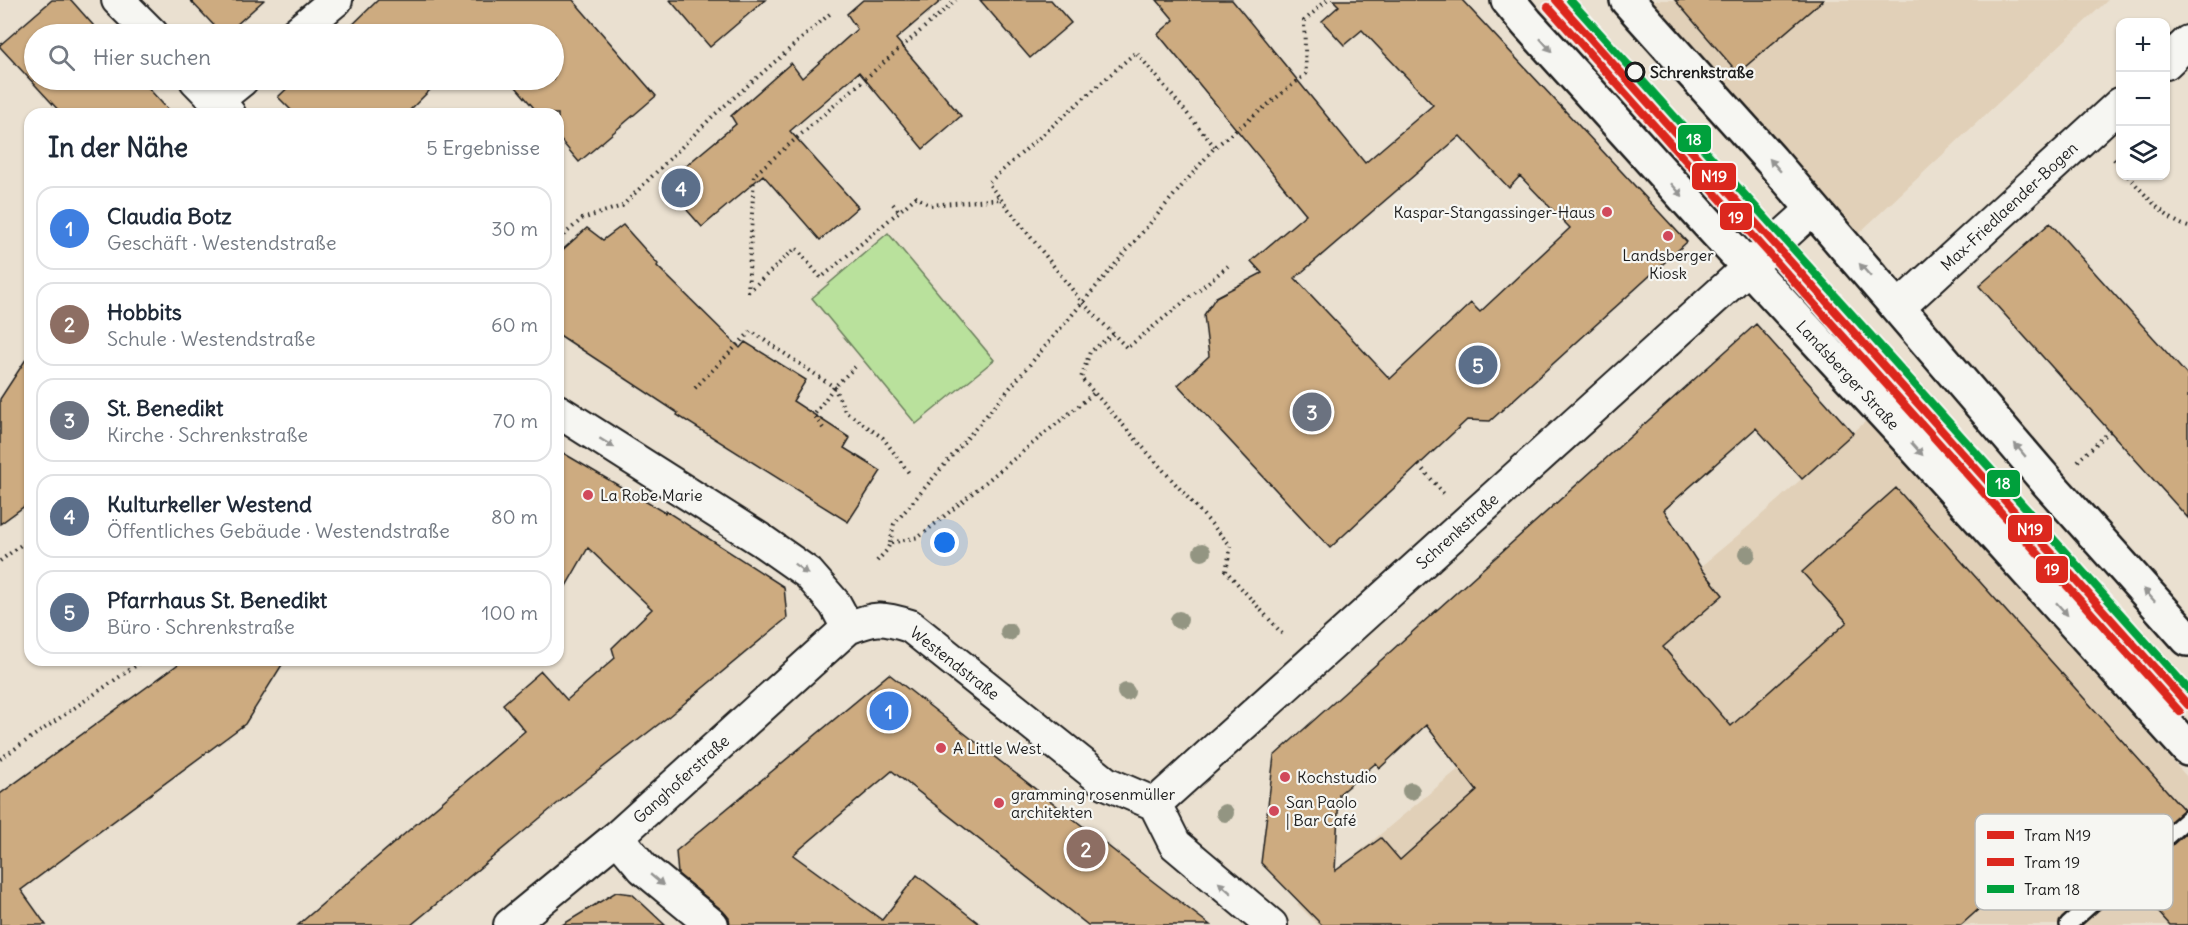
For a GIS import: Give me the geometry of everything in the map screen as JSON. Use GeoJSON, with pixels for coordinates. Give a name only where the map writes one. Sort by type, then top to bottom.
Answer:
{"type":"FeatureCollection","features":[{"type":"Feature","properties":{"kind":"main road","name":"Landsberger Straße"},"geometry":{"type":"LineString","coordinates":[[1509,0],[1527,23],[1748,268],[1912,444],[2188,749]]}},
{"type":"Feature","properties":{"kind":"main road"},"geometry":{"type":"LineString","coordinates":[[1627,0],[1813,209],[2049,484],[2188,639]]}},
{"type":"Feature","properties":{"kind":"street"},"geometry":{"type":"LineString","coordinates":[[118,0],[142,24]]}},
{"type":"Feature","properties":{"kind":"street"},"geometry":{"type":"LineString","coordinates":[[307,24],[336,0]]}},
{"type":"Feature","properties":{"kind":"street"},"geometry":{"type":"LineString","coordinates":[[2170,59],[2188,42]]}},
{"type":"Feature","properties":{"kind":"street","name":"Max-Friedlaender-Bogen"},"geometry":{"type":"LineString","coordinates":[[1898,308],[2116,109]]}},
{"type":"Feature","properties":{"kind":"street","name":"Schrenkstraße"},"geometry":{"type":"LineString","coordinates":[[1155,804],[1813,209]]}},
{"type":"Feature","properties":{"kind":"street"},"geometry":{"type":"LineString","coordinates":[[564,415],[762,540],[808,573],[842,616]]}},
{"type":"Feature","properties":{"kind":"street","name":"Westendstraße"},"geometry":{"type":"LineString","coordinates":[[842,616],[895,621],[910,626],[1106,783],[1155,804]]}},
{"type":"Feature","properties":{"kind":"street","name":"Ganghoferstraße"},"geometry":{"type":"LineString","coordinates":[[510,925],[617,837],[842,616]]}},
{"type":"Feature","properties":{"kind":"street"},"geometry":{"type":"LineString","coordinates":[[1155,804],[1175,844],[1270,925]]}},
{"type":"Feature","properties":{"kind":"street"},"geometry":{"type":"LineString","coordinates":[[617,837],[643,868],[712,925]]}},
{"type":"Feature","properties":{"kind":"lane"},"geometry":{"type":"LineString","coordinates":[[2173,831],[2188,818]]}},
{"type":"Feature","properties":{"kind":"lane"},"geometry":{"type":"LineString","coordinates":[[2068,925],[2085,910]]}},
{"type":"Feature","properties":{"kind":"path"},"geometry":{"type":"LineString","coordinates":[[956,0],[754,175],[748,292],[796,248],[821,278],[916,197],[930,205],[1001,199]]}},
{"type":"Feature","properties":{"kind":"path"},"geometry":{"type":"LineString","coordinates":[[877,561],[887,550],[894,524],[1215,147],[1306,74],[1304,21],[1327,0]]}},
{"type":"Feature","properties":{"kind":"path"},"geometry":{"type":"LineString","coordinates":[[564,235],[582,219],[622,206],[713,116],[833,11]]}},
{"type":"Feature","properties":{"kind":"path"},"geometry":{"type":"LineString","coordinates":[[1215,147],[1136,52],[988,183],[1082,302],[1128,348],[1228,266]]}},
{"type":"Feature","properties":{"kind":"path"},"geometry":{"type":"LineString","coordinates":[[2132,180],[2156,206],[2179,224],[2188,228]]}},
{"type":"Feature","properties":{"kind":"path"},"geometry":{"type":"LineString","coordinates":[[893,204],[899,211]]}},
{"type":"Feature","properties":{"kind":"path"},"geometry":{"type":"LineString","coordinates":[[695,388],[751,331],[834,387],[845,411],[884,438],[909,473]]}},
{"type":"Feature","properties":{"kind":"path"},"geometry":{"type":"LineString","coordinates":[[1113,334],[1090,352],[1081,378],[1231,546],[1226,571],[1310,664]]}},
{"type":"Feature","properties":{"kind":"path"},"geometry":{"type":"LineString","coordinates":[[823,428],[814,415],[834,387],[855,367]]}},
{"type":"Feature","properties":{"kind":"path"},"geometry":{"type":"LineString","coordinates":[[890,543],[919,537],[1094,393]]}},
{"type":"Feature","properties":{"kind":"path"},"geometry":{"type":"LineString","coordinates":[[2073,465],[2110,431]]}},
{"type":"Feature","properties":{"kind":"path"},"geometry":{"type":"LineString","coordinates":[[0,561],[24,543]]}},
{"type":"Feature","properties":{"kind":"path"},"geometry":{"type":"LineString","coordinates":[[0,759],[135,666]]}},
{"type":"Feature","properties":{"kind":"shaded area"},"geometry":{"type":"Polygon","coordinates":[[[1651,0],[2108,0],[1859,233],[1651,0]]]}},
{"type":"Feature","properties":{"kind":"shaded area"},"geometry":{"type":"Polygon","coordinates":[[[1866,421],[2188,778],[2188,925],[1318,925],[1297,904],[1749,526],[1866,421]]]}},
{"type":"Feature","properties":{"kind":"green space"},"geometry":{"type":"Polygon","coordinates":[[[888,233],[994,360],[916,424],[812,298],[888,233]]]}},
{"type":"Feature","properties":{"kind":"building"},"geometry":{"type":"Polygon","coordinates":[[[52,0],[71,0],[92,24],[24,24],[52,0]]]}},
{"type":"Feature","properties":{"kind":"building"},"geometry":{"type":"Polygon","coordinates":[[[190,0],[264,0],[237,24],[213,24],[190,0]]]}},
{"type":"Feature","properties":{"kind":"building"},"geometry":{"type":"Polygon","coordinates":[[[378,0],[573,0],[656,96],[579,162],[564,144],[564,108],[534,108],[519,90],[564,90],[564,24],[353,24],[378,0]]]}},
{"type":"Feature","properties":{"kind":"building"},"geometry":{"type":"Polygon","coordinates":[[[670,0],[765,0],[710,47],[670,0]]]}},
{"type":"Feature","properties":{"kind":"building"},"geometry":{"type":"Polygon","coordinates":[[[863,0],[942,0],[896,39],[961,116],[923,149],[859,72],[790,131],[858,207],[820,240],[763,175],[702,227],[664,184],[736,124],[731,116],[791,63],[802,78],[857,29],[847,14],[863,0]]]}},
{"type":"Feature","properties":{"kind":"building"},"geometry":{"type":"Polygon","coordinates":[[[980,0],[1051,0],[1071,23],[1030,58],[980,0]]]}},
{"type":"Feature","properties":{"kind":"building"},"geometry":{"type":"Polygon","coordinates":[[[1157,0],[1232,0],[1365,163],[1433,105],[1362,30],[1344,45],[1322,21],[1339,6],[1333,0],[1462,0],[1687,242],[1490,421],[1467,420],[1330,548],[1178,385],[1209,356],[1204,315],[1216,297],[1262,273],[1251,261],[1306,214],[1158,34],[1174,20],[1157,0]],[[1460,136],[1295,278],[1390,379],[1471,303],[1480,312],[1570,228],[1520,176],[1509,188],[1460,136]]]}},
{"type":"Feature","properties":{"kind":"building"},"geometry":{"type":"Polygon","coordinates":[[[1675,0],[1823,0],[1738,73],[1675,0]]]}},
{"type":"Feature","properties":{"kind":"building"},"geometry":{"type":"Polygon","coordinates":[[[24,24],[24,73],[0,47],[24,24]]]}},
{"type":"Feature","properties":{"kind":"building"},"geometry":{"type":"Polygon","coordinates":[[[40,90],[150,90],[167,108],[56,108],[40,90]]]}},
{"type":"Feature","properties":{"kind":"building"},"geometry":{"type":"Polygon","coordinates":[[[285,90],[430,90],[412,108],[289,108],[278,97],[285,90]]]}},
{"type":"Feature","properties":{"kind":"building"},"geometry":{"type":"Polygon","coordinates":[[[2050,223],[2188,376],[2188,518],[1979,286],[2050,223]]]}},
{"type":"Feature","properties":{"kind":"building"},"geometry":{"type":"Polygon","coordinates":[[[623,225],[658,264],[657,266],[740,348],[745,342],[806,380],[793,401],[850,438],[844,448],[881,471],[848,522],[677,415],[678,413],[564,338],[564,249],[587,228],[603,240],[623,225]]]}},
{"type":"Feature","properties":{"kind":"building"},"geometry":{"type":"Polygon","coordinates":[[[1756,324],[1853,433],[1802,479],[1756,428],[1664,510],[1701,568],[1723,595],[1663,647],[1731,726],[1847,622],[1802,572],[1896,488],[2184,810],[2173,820],[2173,814],[1975,814],[1975,910],[1978,910],[1961,925],[1322,925],[1261,863],[1274,756],[1756,324]],[[1426,725],[1380,768],[1376,763],[1339,794],[1335,871],[1381,838],[1400,860],[1477,791],[1426,725]]]}},
{"type":"Feature","properties":{"kind":"building"},"geometry":{"type":"Polygon","coordinates":[[[24,362],[24,506],[0,524],[0,399],[24,362]]]}},
{"type":"Feature","properties":{"kind":"building"},"geometry":{"type":"Polygon","coordinates":[[[564,454],[665,513],[666,511],[784,587],[787,618],[411,925],[298,925],[525,731],[503,704],[541,671],[567,700],[615,658],[612,648],[652,609],[588,548],[564,590],[564,454]]]}},
{"type":"Feature","properties":{"kind":"building"},"geometry":{"type":"Polygon","coordinates":[[[176,666],[281,666],[245,724],[21,890],[46,925],[0,925],[0,794],[176,666]]]}},
{"type":"Feature","properties":{"kind":"building"},"geometry":{"type":"Polygon","coordinates":[[[889,674],[1210,925],[1088,925],[892,771],[793,855],[882,920],[917,875],[981,925],[730,925],[729,918],[723,911],[678,874],[676,851],[889,674]]]}},
{"type":"Feature","properties":{"kind":"building"},"geometry":{"type":"Polygon","coordinates":[[[2188,831],[2188,925],[2170,925],[2156,910],[2173,910],[2173,844],[2188,831]]]}},
{"type":"Feature","properties":{"kind":"building"},"geometry":{"type":"Polygon","coordinates":[[[616,892],[632,894],[665,925],[562,925],[616,892]]]}},
{"type":"Feature","properties":{"kind":"tram line","name":"N19"},"geometry":{"type":"LineString","coordinates":[[1556,0],[2188,705]]}},
{"type":"Feature","properties":{"kind":"tram line","name":"18"},"geometry":{"type":"LineString","coordinates":[[1570,0],[2188,689]]}},
{"type":"Feature","properties":{"kind":"tram line","name":"19"},"geometry":{"type":"LineString","coordinates":[[1548,7],[2180,712]]}},
{"type":"Feature","properties":{"kind":"place","name":"Schrenkstraße"},"geometry":{"type":"Point","coordinates":[1635,72]}},
{"type":"Feature","properties":{"kind":"place","name":"Kulturkeller Westend"},"geometry":{"type":"Point","coordinates":[681,188]}},
{"type":"Feature","properties":{"kind":"place","name":"Kaspar-Stangassinger-Haus"},"geometry":{"type":"Point","coordinates":[1607,212]}},
{"type":"Feature","properties":{"kind":"place","name":"Landsberger Kiosk"},"geometry":{"type":"Point","coordinates":[1668,236]}},
{"type":"Feature","properties":{"kind":"place","name":"Pfarrhaus St. Benedikt"},"geometry":{"type":"Point","coordinates":[1478,365]}},
{"type":"Feature","properties":{"kind":"place","name":"St. Benedikt"},"geometry":{"type":"Point","coordinates":[1312,412]}},
{"type":"Feature","properties":{"kind":"place","name":"La Robe Marie"},"geometry":{"type":"Point","coordinates":[588,495]}},
{"type":"Feature","properties":{"kind":"place","name":"Claudia Botz"},"geometry":{"type":"Point","coordinates":[889,711]}},
{"type":"Feature","properties":{"kind":"place","name":"A Little West"},"geometry":{"type":"Point","coordinates":[941,748]}},
{"type":"Feature","properties":{"kind":"place","name":"Kochstudio"},"geometry":{"type":"Point","coordinates":[1285,777]}},
{"type":"Feature","properties":{"kind":"place","name":"gramming rosenmüller architekten"},"geometry":{"type":"Point","coordinates":[999,803]}},
{"type":"Feature","properties":{"kind":"place","name":"San Paolo | Bar Café"},"geometry":{"type":"Point","coordinates":[1274,811]}},
{"type":"Feature","properties":{"kind":"place","name":"Hobbits"},"geometry":{"type":"Point","coordinates":[1086,849]}}]}
